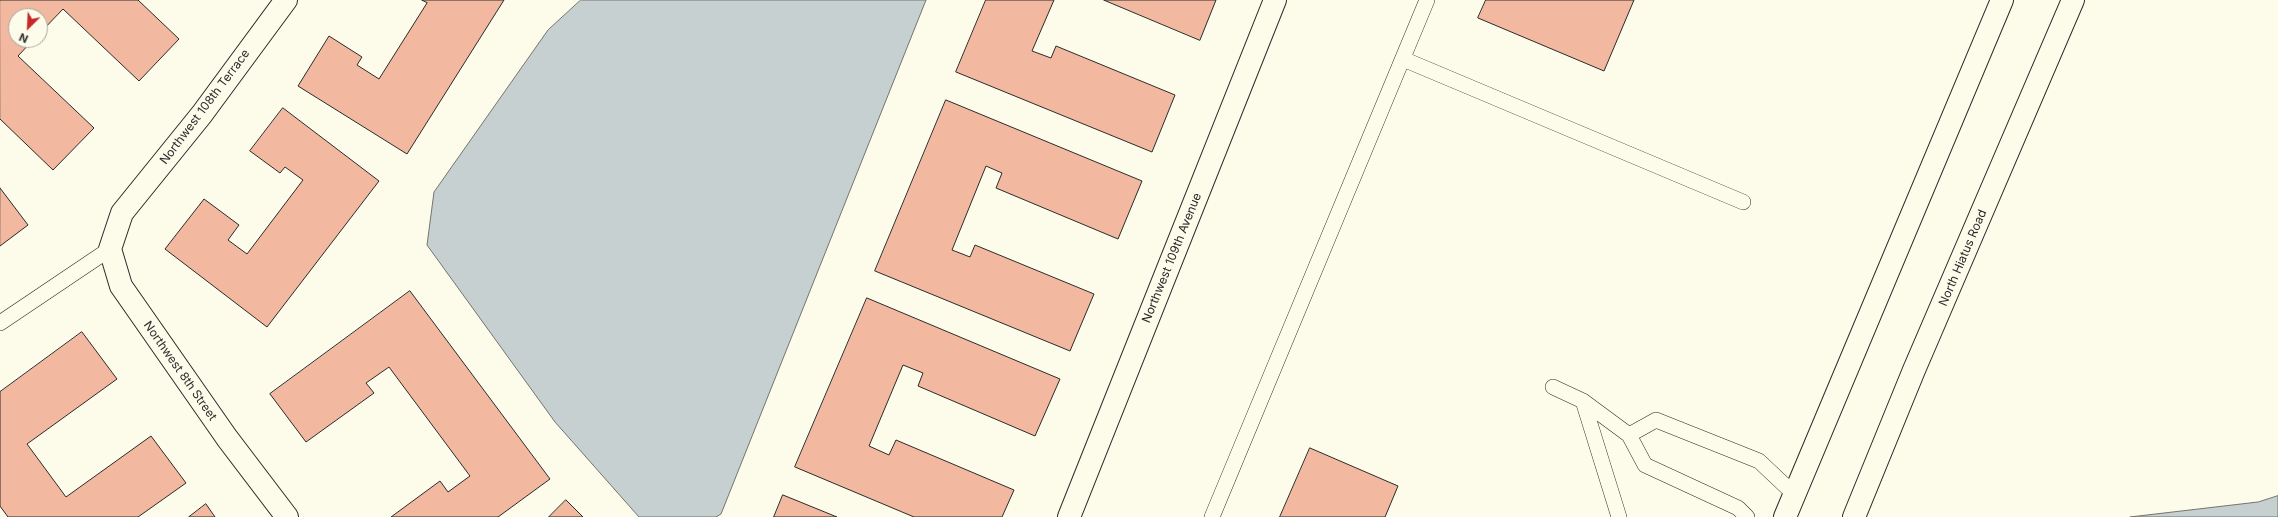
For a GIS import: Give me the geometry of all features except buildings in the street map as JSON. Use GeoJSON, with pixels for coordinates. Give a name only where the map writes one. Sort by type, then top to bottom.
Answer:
{"type":"FeatureCollection","features":[{"type":"Feature","properties":{"kind":"street","name":"Northwest 108th Terrace"},"geometry":{"type":"LineString","coordinates":[[110,249],[122,213],[202,114],[286,0]]}},
{"type":"Feature","properties":{"kind":"street","name":"Northwest 109th Avenue"},"geometry":{"type":"LineString","coordinates":[[1069,517],[1275,0]]}},
{"type":"Feature","properties":{"kind":"street"},"geometry":{"type":"LineString","coordinates":[[1785,517],[1793,493],[2002,0]]}},
{"type":"Feature","properties":{"kind":"street","name":"North Hiatus Road"},"geometry":{"type":"LineString","coordinates":[[1854,517],[1914,370],[2073,0]]}},
{"type":"Feature","properties":{"kind":"street","name":"Northwest 8th Street"},"geometry":{"type":"LineString","coordinates":[[110,249],[121,286],[226,438],[287,517]]}},
{"type":"Feature","properties":{"kind":"street"},"geometry":{"type":"LineString","coordinates":[[1793,493],[1802,517]]}},
{"type":"Feature","properties":{"kind":"lane"},"geometry":{"type":"LineString","coordinates":[[1212,517],[1427,0]]}},
{"type":"Feature","properties":{"kind":"lane"},"geometry":{"type":"LineString","coordinates":[[1403,59],[1743,202]]}},
{"type":"Feature","properties":{"kind":"lane"},"geometry":{"type":"LineString","coordinates":[[0,323],[110,249]]}},
{"type":"Feature","properties":{"kind":"lane"},"geometry":{"type":"LineString","coordinates":[[1553,387],[1583,401],[1629,436],[1645,465],[1738,508],[1747,517]]}},
{"type":"Feature","properties":{"kind":"lane"},"geometry":{"type":"LineString","coordinates":[[1583,401],[1619,517]]}},
{"type":"Feature","properties":{"kind":"lane"},"geometry":{"type":"LineString","coordinates":[[1629,436],[1656,420],[1759,461],[1793,493]]}},
{"type":"Feature","properties":{"kind":"shaded area"},"geometry":{"type":"Polygon","coordinates":[[[581,0],[926,0],[721,514],[716,517],[639,517],[555,422],[427,245],[434,192],[548,30],[581,0]]]}},
{"type":"Feature","properties":{"kind":"shaded area"},"geometry":{"type":"Polygon","coordinates":[[[2278,496],[2278,517],[2130,517],[2258,502],[2278,496]]]}}]}
